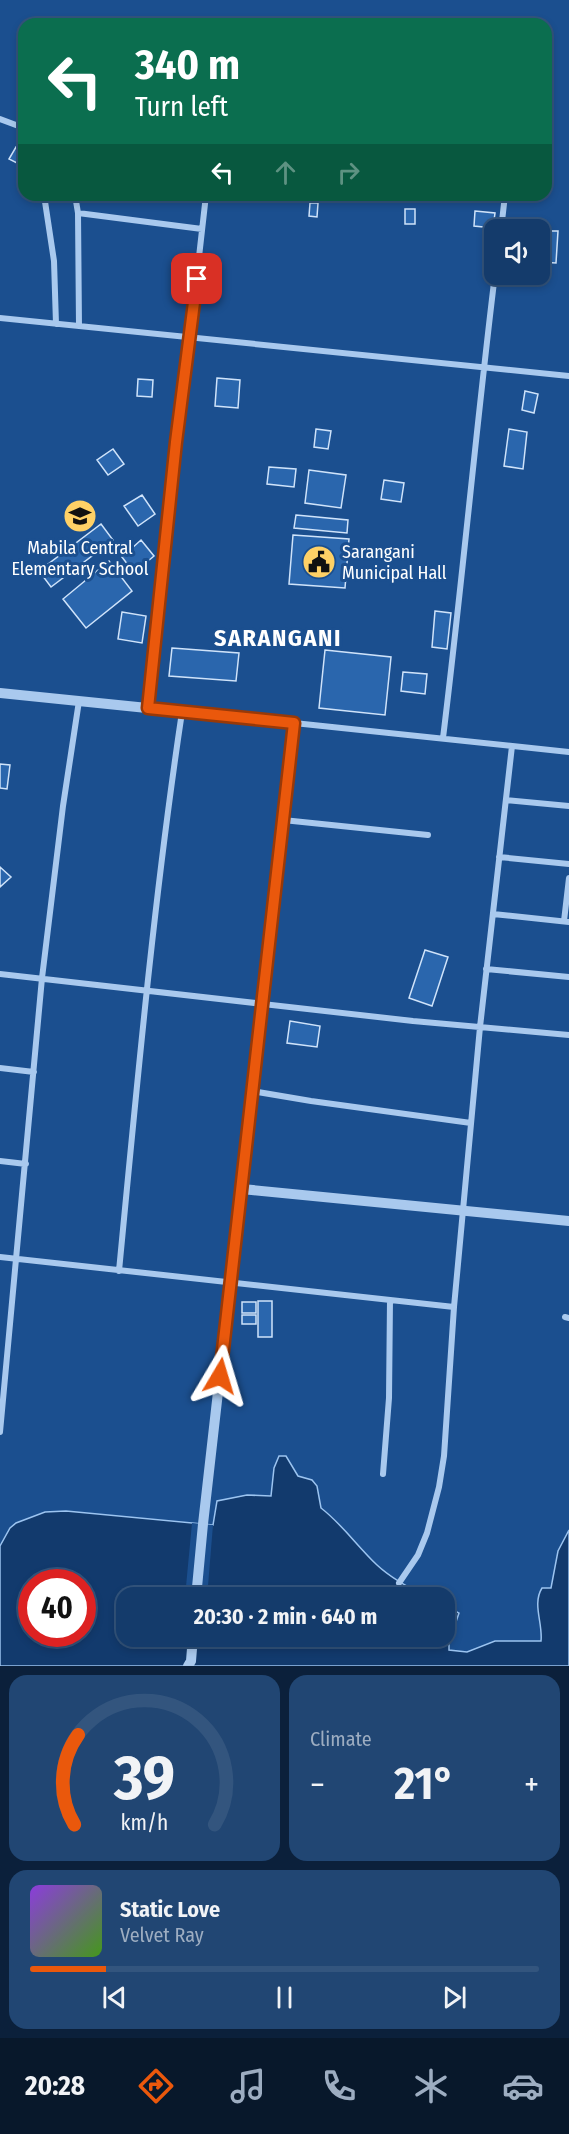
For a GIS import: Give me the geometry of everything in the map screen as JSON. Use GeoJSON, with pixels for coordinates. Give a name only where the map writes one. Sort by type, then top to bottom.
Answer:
{"type":"FeatureCollection","features":[{"type":"Feature","properties":{"kind":"street"},"geometry":{"type":"LineString","coordinates":[[0,119],[18,126]]}},
{"type":"Feature","properties":{"kind":"street"},"geometry":{"type":"LineString","coordinates":[[45,201],[54,261],[56,324]]}},
{"type":"Feature","properties":{"kind":"street"},"geometry":{"type":"LineString","coordinates":[[76,201],[78,213],[78,326]]}},
{"type":"Feature","properties":{"kind":"street"},"geometry":{"type":"LineString","coordinates":[[148,708],[176,442],[191,338],[205,201]]}},
{"type":"Feature","properties":{"kind":"street"},"geometry":{"type":"LineString","coordinates":[[502,219],[504,201]]}},
{"type":"Feature","properties":{"kind":"street"},"geometry":{"type":"LineString","coordinates":[[78,213],[202,229]]}},
{"type":"Feature","properties":{"kind":"street"},"geometry":{"type":"LineString","coordinates":[[442,738],[458,621],[483,366],[494,285]]}},
{"type":"Feature","properties":{"kind":"street"},"geometry":{"type":"LineString","coordinates":[[0,318],[569,376]]}},
{"type":"Feature","properties":{"kind":"street"},"geometry":{"type":"LineString","coordinates":[[0,693],[569,752]]}},
{"type":"Feature","properties":{"kind":"street"},"geometry":{"type":"LineString","coordinates":[[0,1432],[4,1355],[17,1259],[42,978],[63,806],[79,701]]}},
{"type":"Feature","properties":{"kind":"street"},"geometry":{"type":"LineString","coordinates":[[119,1271],[145,992],[182,712]]}},
{"type":"Feature","properties":{"kind":"street"},"geometry":{"type":"LineString","coordinates":[[197,1587],[294,723]]}},
{"type":"Feature","properties":{"kind":"street"},"geometry":{"type":"LineString","coordinates":[[399,1583],[423,1545],[431,1523],[444,1456],[454,1307],[480,1027],[512,746]]}},
{"type":"Feature","properties":{"kind":"street"},"geometry":{"type":"LineString","coordinates":[[506,800],[569,806]]}},
{"type":"Feature","properties":{"kind":"street"},"geometry":{"type":"LineString","coordinates":[[283,820],[428,835]]}},
{"type":"Feature","properties":{"kind":"street"},"geometry":{"type":"LineString","coordinates":[[499,857],[569,864]]}},
{"type":"Feature","properties":{"kind":"street"},"geometry":{"type":"LineString","coordinates":[[493,914],[566,921],[569,878]]}},
{"type":"Feature","properties":{"kind":"street"},"geometry":{"type":"LineString","coordinates":[[486,969],[569,977]]}},
{"type":"Feature","properties":{"kind":"street"},"geometry":{"type":"LineString","coordinates":[[0,974],[145,992],[569,1035]]}},
{"type":"Feature","properties":{"kind":"street"},"geometry":{"type":"LineString","coordinates":[[0,1068],[34,1072]]}},
{"type":"Feature","properties":{"kind":"street"},"geometry":{"type":"LineString","coordinates":[[252,1091],[471,1123]]}},
{"type":"Feature","properties":{"kind":"street"},"geometry":{"type":"LineString","coordinates":[[0,1161],[26,1164]]}},
{"type":"Feature","properties":{"kind":"street"},"geometry":{"type":"LineString","coordinates":[[242,1189],[569,1221]]}},
{"type":"Feature","properties":{"kind":"street"},"geometry":{"type":"LineString","coordinates":[[0,1257],[454,1307]]}},
{"type":"Feature","properties":{"kind":"street"},"geometry":{"type":"LineString","coordinates":[[382,1474],[389,1398],[390,1300]]}},
{"type":"Feature","properties":{"kind":"street"},"geometry":{"type":"LineString","coordinates":[[188,1666],[191,1661],[192,1647]]}},
{"type":"Feature","properties":{"kind":"water"},"geometry":{"type":"Polygon","coordinates":[[[279,1456],[286,1456],[298,1476],[312,1480],[317,1486],[321,1508],[377,1565],[409,1587],[116,1587],[116,1647],[449,1647],[449,1650],[467,1652],[495,1641],[541,1641],[539,1594],[542,1588],[551,1588],[558,1551],[569,1530],[569,1666],[0,1666],[0,1546],[10,1528],[16,1523],[45,1512],[66,1511],[213,1525],[217,1501],[247,1495],[271,1496],[274,1468],[279,1456]]]}},
{"type":"Feature","properties":{"kind":"water"},"geometry":{"type":"Polygon","coordinates":[[[455,1611],[459,1613],[455,1625],[455,1611]]]}},
{"type":"Feature","properties":{"kind":"pier"},"geometry":{"type":"Polygon","coordinates":[[[192,1523],[213,1525],[208,1587],[186,1587],[192,1523]]]}},
{"type":"Feature","properties":{"kind":"building"},"geometry":{"type":"Polygon","coordinates":[[[16,147],[18,148],[18,164],[9,159],[16,147]]]}},
{"type":"Feature","properties":{"kind":"building"},"geometry":{"type":"Polygon","coordinates":[[[310,203],[318,203],[317,217],[309,216],[310,203]]]}},
{"type":"Feature","properties":{"kind":"building"},"geometry":{"type":"Polygon","coordinates":[[[405,209],[415,209],[415,224],[405,224],[405,209]]]}},
{"type":"Feature","properties":{"kind":"building"},"geometry":{"type":"Polygon","coordinates":[[[475,211],[495,213],[494,219],[484,219],[484,227],[474,226],[475,211]]]}},
{"type":"Feature","properties":{"kind":"building"},"geometry":{"type":"Polygon","coordinates":[[[550,231],[558,231],[556,263],[550,263],[550,231]]]}},
{"type":"Feature","properties":{"kind":"building"},"geometry":{"type":"Polygon","coordinates":[[[217,378],[240,380],[238,408],[215,406],[217,378]]]}},
{"type":"Feature","properties":{"kind":"building"},"geometry":{"type":"Polygon","coordinates":[[[138,379],[153,380],[152,397],[137,396],[138,379]]]}},
{"type":"Feature","properties":{"kind":"building"},"geometry":{"type":"Polygon","coordinates":[[[525,391],[538,394],[534,413],[522,410],[525,391]]]}},
{"type":"Feature","properties":{"kind":"building"},"geometry":{"type":"Polygon","coordinates":[[[316,429],[331,431],[328,449],[314,447],[316,429]]]}},
{"type":"Feature","properties":{"kind":"building"},"geometry":{"type":"Polygon","coordinates":[[[509,429],[527,432],[523,469],[504,466],[509,429]]]}},
{"type":"Feature","properties":{"kind":"building"},"geometry":{"type":"Polygon","coordinates":[[[113,449],[124,464],[108,475],[97,460],[113,449]]]}},
{"type":"Feature","properties":{"kind":"building"},"geometry":{"type":"Polygon","coordinates":[[[269,467],[296,469],[294,487],[267,484],[269,467]]]}},
{"type":"Feature","properties":{"kind":"building"},"geometry":{"type":"Polygon","coordinates":[[[309,470],[346,475],[341,508],[305,503],[309,470]]]}},
{"type":"Feature","properties":{"kind":"building"},"geometry":{"type":"Polygon","coordinates":[[[384,480],[404,483],[401,502],[381,499],[384,480]]]}},
{"type":"Feature","properties":{"kind":"building"},"geometry":{"type":"Polygon","coordinates":[[[142,495],[155,514],[138,526],[124,506],[142,495]]]}},
{"type":"Feature","properties":{"kind":"building"},"geometry":{"type":"Polygon","coordinates":[[[296,515],[348,520],[347,533],[294,528],[296,515]]]}},
{"type":"Feature","properties":{"kind":"building"},"geometry":{"type":"Polygon","coordinates":[[[101,524],[113,540],[51,587],[39,571],[101,524]]]}},
{"type":"Feature","properties":{"kind":"building","name":"Sarangani Municipal Hall"},"geometry":{"type":"Polygon","coordinates":[[[293,535],[349,539],[345,588],[289,584],[293,535]]]}},
{"type":"Feature","properties":{"kind":"building"},"geometry":{"type":"Polygon","coordinates":[[[141,540],[154,556],[134,573],[122,557],[141,540]]]}},
{"type":"Feature","properties":{"kind":"building"},"geometry":{"type":"Polygon","coordinates":[[[109,561],[132,591],[86,628],[63,599],[109,561]]]}},
{"type":"Feature","properties":{"kind":"building"},"geometry":{"type":"Polygon","coordinates":[[[435,611],[451,613],[447,649],[432,647],[435,611]]]}},
{"type":"Feature","properties":{"kind":"building"},"geometry":{"type":"Polygon","coordinates":[[[122,612],[146,616],[142,643],[118,639],[122,612]]]}},
{"type":"Feature","properties":{"kind":"building"},"geometry":{"type":"Polygon","coordinates":[[[172,648],[239,653],[236,681],[169,676],[172,648]]]}},
{"type":"Feature","properties":{"kind":"building"},"geometry":{"type":"Polygon","coordinates":[[[325,650],[391,657],[385,715],[319,708],[325,650]]]}},
{"type":"Feature","properties":{"kind":"building"},"geometry":{"type":"Polygon","coordinates":[[[403,672],[427,674],[425,694],[401,691],[403,672]]]}},
{"type":"Feature","properties":{"kind":"building"},"geometry":{"type":"Polygon","coordinates":[[[0,764],[10,765],[7,789],[0,788],[0,764]]]}},
{"type":"Feature","properties":{"kind":"building"},"geometry":{"type":"Polygon","coordinates":[[[0,867],[11,877],[0,887],[0,867]]]}},
{"type":"Feature","properties":{"kind":"building"},"geometry":{"type":"Polygon","coordinates":[[[425,950],[448,957],[432,1006],[409,998],[425,950]]]}},
{"type":"Feature","properties":{"kind":"building"},"geometry":{"type":"Polygon","coordinates":[[[290,1021],[320,1026],[317,1047],[287,1043],[290,1021]]]}},
{"type":"Feature","properties":{"kind":"building"},"geometry":{"type":"Polygon","coordinates":[[[258,1301],[272,1301],[272,1337],[258,1337],[258,1301]]]}},
{"type":"Feature","properties":{"kind":"building"},"geometry":{"type":"Polygon","coordinates":[[[242,1302],[256,1302],[256,1313],[242,1313],[242,1302]]]}},
{"type":"Feature","properties":{"kind":"building"},"geometry":{"type":"Polygon","coordinates":[[[242,1315],[256,1315],[256,1324],[242,1324],[242,1315]]]}},
{"type":"Feature","properties":{"kind":"place","name":"Mabila Central Elementary School"},"geometry":{"type":"Point","coordinates":[80,516]}},
{"type":"Feature","properties":{"kind":"place","name":"Sarangani Municipal Hall"},"geometry":{"type":"Point","coordinates":[319,562]}},
{"type":"Feature","properties":{"kind":"district","name":"SARANGANI"},"geometry":{"type":"Point","coordinates":[278,638]}},
{"type":"Feature","properties":{"kind":"route"},"geometry":{"type":"LineString","coordinates":[[197,279],[176,442],[148,708],[294,723],[220,1376]]}}]}
